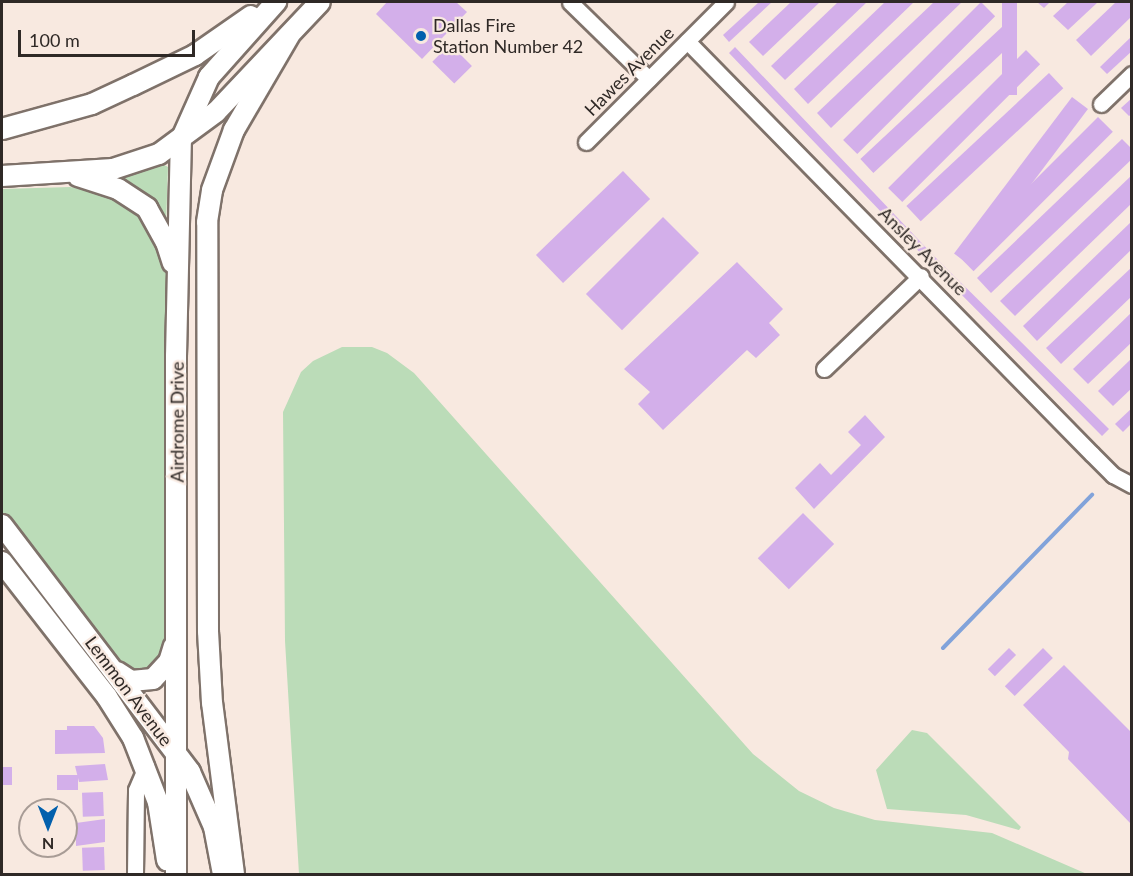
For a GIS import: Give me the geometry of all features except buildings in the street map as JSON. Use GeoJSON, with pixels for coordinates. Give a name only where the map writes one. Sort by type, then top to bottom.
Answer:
{"type":"FeatureCollection","features":[{"type":"Feature","properties":{"kind":"main road"},"geometry":{"type":"LineString","coordinates":[[2,129],[92,104],[170,69],[274,2]]}},
{"type":"Feature","properties":{"kind":"main road","name":"Airdrome Drive"},"geometry":{"type":"LineString","coordinates":[[176,874],[177,279],[181,140],[209,77],[274,2]]}},
{"type":"Feature","properties":{"kind":"main road"},"geometry":{"type":"LineString","coordinates":[[2,176],[66,174],[139,163],[181,140],[216,112],[320,2]]}},
{"type":"Feature","properties":{"kind":"main road","name":"Airdrome Drive"},"geometry":{"type":"LineString","coordinates":[[234,874],[208,641],[207,222],[212,190],[234,130],[289,36]]}},
{"type":"Feature","properties":{"kind":"main road"},"geometry":{"type":"LineString","coordinates":[[66,174],[118,189],[147,208],[166,242],[177,279]]}},
{"type":"Feature","properties":{"kind":"main road","name":"Lemmon Avenue"},"geometry":{"type":"LineString","coordinates":[[2,525],[177,753],[204,799],[214,827],[223,874]]}},
{"type":"Feature","properties":{"kind":"main road","name":"Lemmon Avenue"},"geometry":{"type":"LineString","coordinates":[[2,562],[107,697],[146,766],[158,802],[168,874]]}},
{"type":"Feature","properties":{"kind":"main road"},"geometry":{"type":"LineString","coordinates":[[108,663],[131,681],[153,679],[169,662],[177,635]]}},
{"type":"Feature","properties":{"kind":"street"},"geometry":{"type":"LineString","coordinates":[[570,2],[649,79]]}},
{"type":"Feature","properties":{"kind":"street","name":"Hawes Avenue"},"geometry":{"type":"LineString","coordinates":[[586,142],[726,2]]}},
{"type":"Feature","properties":{"kind":"street","name":"Ansley Avenue"},"geometry":{"type":"LineString","coordinates":[[687,41],[921,276],[1106,468],[1131,485]]}},
{"type":"Feature","properties":{"kind":"street"},"geometry":{"type":"LineString","coordinates":[[1101,104],[1131,74]]}},
{"type":"Feature","properties":{"kind":"street"},"geometry":{"type":"LineString","coordinates":[[824,369],[921,276]]}},
{"type":"Feature","properties":{"kind":"street"},"geometry":{"type":"LineString","coordinates":[[135,874],[136,790],[146,766]]}},
{"type":"Feature","properties":{"kind":"green space"},"geometry":{"type":"Polygon","coordinates":[[[161,163],[168,167],[166,225],[115,179],[161,163]]]}},
{"type":"Feature","properties":{"kind":"green space"},"geometry":{"type":"Polygon","coordinates":[[[70,187],[105,193],[137,213],[157,240],[168,275],[168,656],[158,669],[133,673],[120,664],[2,514],[2,189],[70,187]]]}},
{"type":"Feature","properties":{"kind":"green space"},"geometry":{"type":"Polygon","coordinates":[[[342,347],[372,347],[387,353],[414,373],[753,754],[799,791],[834,808],[875,820],[992,833],[1087,874],[299,874],[285,641],[283,412],[301,372],[313,361],[342,347]]]}},
{"type":"Feature","properties":{"kind":"green space"},"geometry":{"type":"Polygon","coordinates":[[[912,730],[927,733],[1021,827],[1019,830],[966,815],[887,809],[876,770],[912,730]]]}},
{"type":"Feature","properties":{"kind":"waterway"},"geometry":{"type":"LineString","coordinates":[[943,648],[1092,495]]}},
{"type":"Feature","properties":{"kind":"place","name":"Dallas Fire Station Number 42"},"geometry":{"type":"Point","coordinates":[421,36]}}]}
